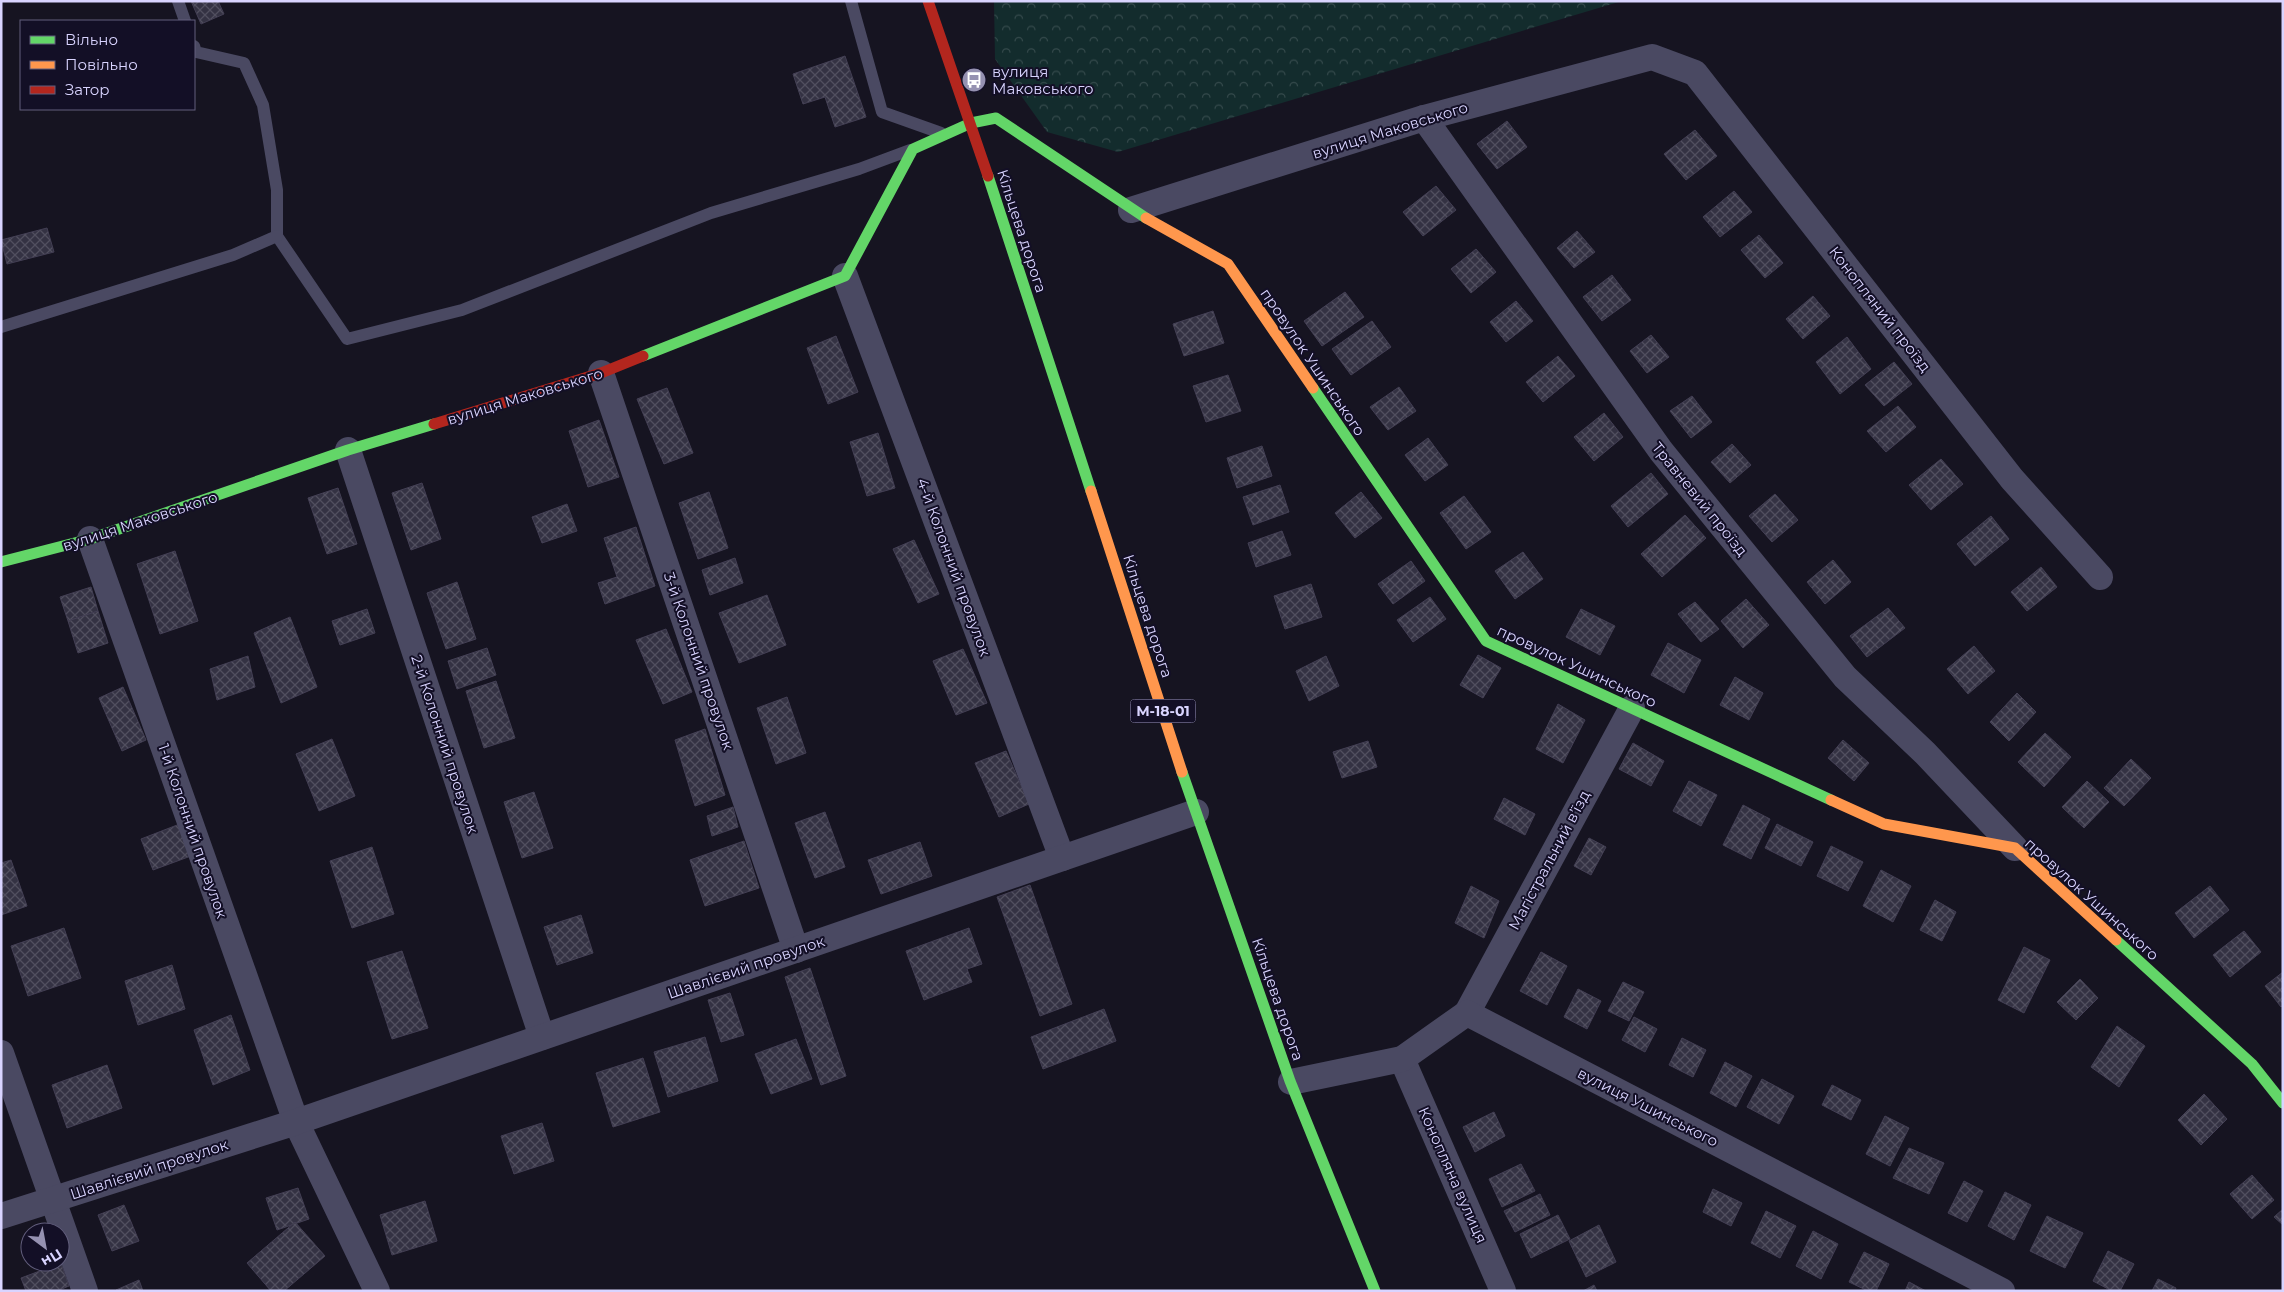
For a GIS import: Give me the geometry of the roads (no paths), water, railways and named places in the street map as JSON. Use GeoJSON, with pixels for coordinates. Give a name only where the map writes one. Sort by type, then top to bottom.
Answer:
{"type":"FeatureCollection","features":[{"type":"Feature","properties":{"kind":"main road","name":"Кільцева дорога"},"geometry":{"type":"LineString","coordinates":[[928,1],[971,123],[1196,812],[1291,1082],[1375,1291]]}},
{"type":"Feature","properties":{"kind":"main road","name":"провулок Ушинського"},"geometry":{"type":"LineString","coordinates":[[971,123],[996,118],[1131,210],[1228,264],[1486,640],[1884,824],[2015,848],[2252,1064],[2283,1103]]}},
{"type":"Feature","properties":{"kind":"main road"},"geometry":{"type":"LineString","coordinates":[[845,276],[913,149],[971,123]]}},
{"type":"Feature","properties":{"kind":"main road","name":"вулиця Маковського"},"geometry":{"type":"LineString","coordinates":[[1,562],[90,539],[348,450],[601,373],[845,276]]}},
{"type":"Feature","properties":{"kind":"street","name":"вулиця Маковського"},"geometry":{"type":"LineString","coordinates":[[1131,210],[1424,118],[1652,57]]}},
{"type":"Feature","properties":{"kind":"street","name":"Конопляний проїзд"},"geometry":{"type":"LineString","coordinates":[[1652,57],[1695,73],[2012,479],[2100,577]]}},
{"type":"Feature","properties":{"kind":"street","name":"Травневий проїзд"},"geometry":{"type":"LineString","coordinates":[[1424,118],[1660,451],[1845,677],[1925,753],[2015,848]]}},
{"type":"Feature","properties":{"kind":"street","name":"4-й Колонний провулок"},"geometry":{"type":"LineString","coordinates":[[845,276],[1062,858]]}},
{"type":"Feature","properties":{"kind":"street","name":"3-й Колонний провулок"},"geometry":{"type":"LineString","coordinates":[[601,373],[796,950]]}},
{"type":"Feature","properties":{"kind":"street","name":"2-й Колонний провулок"},"geometry":{"type":"LineString","coordinates":[[348,450],[542,1037]]}},
{"type":"Feature","properties":{"kind":"street","name":"1-й Колонний провулок"},"geometry":{"type":"LineString","coordinates":[[90,539],[296,1122]]}},
{"type":"Feature","properties":{"kind":"street","name":"Магістральний в’їзд"},"geometry":{"type":"LineString","coordinates":[[1467,1013],[1632,708]]}},
{"type":"Feature","properties":{"kind":"street","name":"Шавлієвий провулок"},"geometry":{"type":"LineString","coordinates":[[1,1216],[296,1122],[1196,812]]}},
{"type":"Feature","properties":{"kind":"street"},"geometry":{"type":"LineString","coordinates":[[1291,1082],[1402,1059],[1467,1013]]}},
{"type":"Feature","properties":{"kind":"street","name":"вулиця Ушинського"},"geometry":{"type":"LineString","coordinates":[[1467,1013],[2002,1291]]}},
{"type":"Feature","properties":{"kind":"street"},"geometry":{"type":"LineString","coordinates":[[1,1053],[85,1291]]}},
{"type":"Feature","properties":{"kind":"street","name":"Конопляна вулиця"},"geometry":{"type":"LineString","coordinates":[[1402,1059],[1503,1291]]}},
{"type":"Feature","properties":{"kind":"street"},"geometry":{"type":"LineString","coordinates":[[296,1122],[377,1291]]}},
{"type":"Feature","properties":{"kind":"lane"},"geometry":{"type":"LineString","coordinates":[[178,1],[185,20]]}},
{"type":"Feature","properties":{"kind":"lane"},"geometry":{"type":"LineString","coordinates":[[851,1],[882,112],[945,135]]}},
{"type":"Feature","properties":{"kind":"lane"},"geometry":{"type":"LineString","coordinates":[[195,49],[196,52],[244,63],[263,105],[277,190],[277,236],[346,339],[462,310],[711,213],[859,169],[913,149]]}},
{"type":"Feature","properties":{"kind":"lane"},"geometry":{"type":"LineString","coordinates":[[1,326],[232,255],[277,236]]}},
{"type":"Feature","properties":{"kind":"place","name":"вулиця Маковського"},"geometry":{"type":"Point","coordinates":[974,80]}}]}
